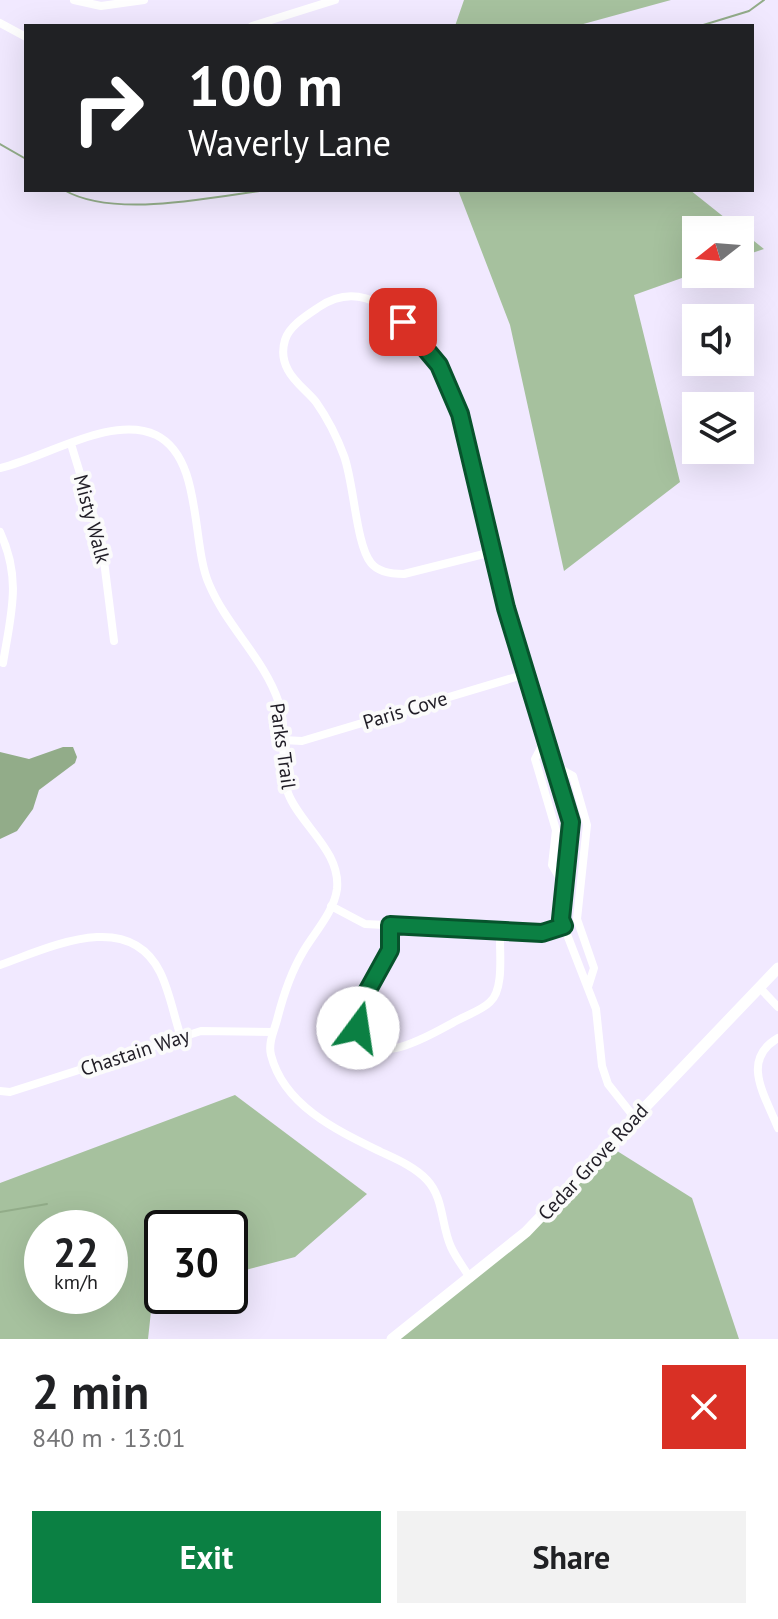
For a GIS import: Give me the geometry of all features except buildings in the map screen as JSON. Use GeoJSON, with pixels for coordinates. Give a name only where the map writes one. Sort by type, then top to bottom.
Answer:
{"type":"FeatureCollection","features":[{"type":"Feature","properties":{"kind":"main road","name":"Cedar Grove Road"},"geometry":{"type":"LineString","coordinates":[[392,1339],[526,1232],[777,971]]}},
{"type":"Feature","properties":{"kind":"street"},"geometry":{"type":"LineString","coordinates":[[74,0],[101,6],[144,0]]}},
{"type":"Feature","properties":{"kind":"street"},"geometry":{"type":"LineString","coordinates":[[258,24],[335,0]]}},
{"type":"Feature","properties":{"kind":"street"},"geometry":{"type":"LineString","coordinates":[[0,23],[24,36]]}},
{"type":"Feature","properties":{"kind":"street"},"geometry":{"type":"LineString","coordinates":[[492,552],[404,574],[393,574],[371,564],[364,550],[352,479],[332,426],[288,371],[282,355],[285,337],[303,317],[326,302],[352,298],[377,301],[403,322],[439,365],[460,414],[492,552],[571,822],[564,926],[596,1009],[602,1066],[608,1084],[634,1117]]}},
{"type":"Feature","properties":{"kind":"street","name":"Parks Trail"},"geometry":{"type":"LineString","coordinates":[[0,468],[27,462],[100,433],[130,429],[157,436],[178,456],[189,480],[204,574],[215,598],[269,678],[281,707],[287,791],[335,873],[337,889],[331,906],[286,987],[273,1032],[272,1056],[279,1073],[310,1111],[329,1127],[406,1164],[426,1179],[438,1197],[452,1249],[470,1278]]}},
{"type":"Feature","properties":{"kind":"street","name":"Misty Walk"},"geometry":{"type":"LineString","coordinates":[[71,444],[102,545],[114,641]]}},
{"type":"Feature","properties":{"kind":"street"},"geometry":{"type":"LineString","coordinates":[[0,532],[14,566],[14,593],[3,663]]}},
{"type":"Feature","properties":{"kind":"street","name":"Paris Cove"},"geometry":{"type":"LineString","coordinates":[[283,740],[302,741],[526,674]]}},
{"type":"Feature","properties":{"kind":"street"},"geometry":{"type":"LineString","coordinates":[[546,738],[535,759],[556,830],[552,865],[566,887]]}},
{"type":"Feature","properties":{"kind":"street"},"geometry":{"type":"LineString","coordinates":[[555,765],[573,776],[587,825],[577,919],[594,968],[587,988]]}},
{"type":"Feature","properties":{"kind":"street"},"geometry":{"type":"LineString","coordinates":[[331,906],[365,924],[542,933],[564,926]]}},
{"type":"Feature","properties":{"kind":"street"},"geometry":{"type":"LineString","coordinates":[[390,925],[390,950],[358,1008],[358,1028],[365,1042],[379,1049],[396,1049],[419,1041],[491,1002],[497,990],[500,931]]}},
{"type":"Feature","properties":{"kind":"street"},"geometry":{"type":"LineString","coordinates":[[0,965],[78,938],[121,938],[143,951],[160,972],[181,1037]]}},
{"type":"Feature","properties":{"kind":"street"},"geometry":{"type":"LineString","coordinates":[[760,988],[778,1007]]}},
{"type":"Feature","properties":{"kind":"street","name":"Chastain Way"},"geometry":{"type":"LineString","coordinates":[[0,1091],[10,1092],[201,1031],[273,1032]]}},
{"type":"Feature","properties":{"kind":"street"},"geometry":{"type":"LineString","coordinates":[[778,1038],[766,1045],[757,1057],[755,1071],[778,1128]]}},
{"type":"Feature","properties":{"kind":"shaded area"},"geometry":{"type":"Polygon","coordinates":[[[464,0],[671,0],[583,24],[456,24],[464,0]]]}},
{"type":"Feature","properties":{"kind":"shaded area"},"geometry":{"type":"Polygon","coordinates":[[[459,192],[693,192],[723,216],[682,216],[682,278],[634,295],[680,482],[564,571],[510,325],[459,192]]]}},
{"type":"Feature","properties":{"kind":"shaded area"},"geometry":{"type":"Polygon","coordinates":[[[754,241],[764,249],[754,252],[754,241]]]}},
{"type":"Feature","properties":{"kind":"shaded area"},"geometry":{"type":"Polygon","coordinates":[[[63,747],[73,747],[77,757],[75,763],[39,790],[33,809],[17,831],[0,839],[0,752],[29,759],[63,747]]]}},
{"type":"Feature","properties":{"kind":"shaded area"},"geometry":{"type":"Polygon","coordinates":[[[235,1095],[367,1194],[295,1257],[248,1269],[248,1210],[144,1210],[144,1314],[151,1314],[148,1339],[0,1339],[0,1183],[235,1095]]]}},
{"type":"Feature","properties":{"kind":"shaded area"},"geometry":{"type":"Polygon","coordinates":[[[606,1144],[692,1198],[739,1339],[395,1339],[513,1241],[606,1144]]]}},
{"type":"Feature","properties":{"kind":"waterway"},"geometry":{"type":"LineString","coordinates":[[707,24],[749,11],[764,0]]}},
{"type":"Feature","properties":{"kind":"waterway"},"geometry":{"type":"LineString","coordinates":[[0,144],[24,158]]}},
{"type":"Feature","properties":{"kind":"waterway"},"geometry":{"type":"LineString","coordinates":[[69,192],[85,199],[136,205],[253,192]]}},
{"type":"Feature","properties":{"kind":"waterway"},"geometry":{"type":"LineString","coordinates":[[0,1212],[47,1204]]}},
{"type":"Feature","properties":{"kind":"route"},"geometry":{"type":"LineString","coordinates":[[358,1028],[358,1008],[390,950],[390,925],[542,933],[564,926],[561,919],[571,822],[506,608],[460,414],[439,365],[403,322]]}}]}
